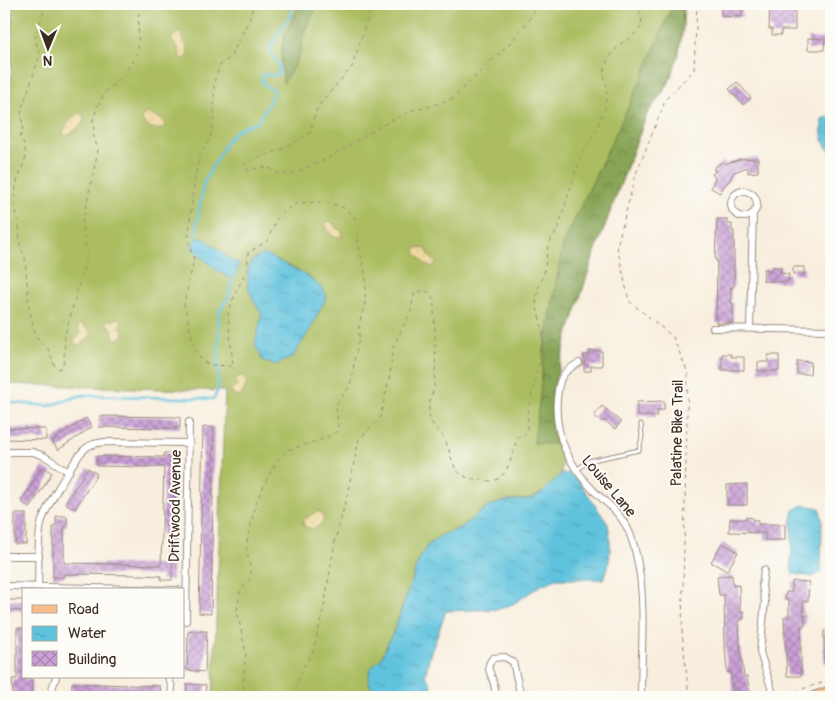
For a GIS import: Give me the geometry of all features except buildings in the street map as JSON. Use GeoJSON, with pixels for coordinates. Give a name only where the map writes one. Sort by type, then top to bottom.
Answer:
{"type":"FeatureCollection","features":[{"type":"Feature","properties":{"kind":"main road"},"geometry":{"type":"LineString","coordinates":[[814,697],[831,691]]}},
{"type":"Feature","properties":{"kind":"street"},"geometry":{"type":"LineString","coordinates":[[750,328],[753,214],[758,205],[755,196],[746,191],[736,194],[732,202],[734,212],[743,217],[753,214]]}},
{"type":"Feature","properties":{"kind":"street"},"geometry":{"type":"LineString","coordinates":[[712,328],[831,330]]}},
{"type":"Feature","properties":{"kind":"street","name":"Louise Lane"},"geometry":{"type":"LineString","coordinates":[[579,363],[566,369],[558,384],[556,410],[560,438],[577,470],[594,491],[614,508],[627,526],[638,564],[642,606],[641,697]]}},
{"type":"Feature","properties":{"kind":"street","name":"Driftwood Avenue"},"geometry":{"type":"LineString","coordinates":[[186,621],[189,422]]}},
{"type":"Feature","properties":{"kind":"street"},"geometry":{"type":"LineString","coordinates":[[38,586],[40,527],[43,517],[69,472],[87,447],[95,443],[104,442],[189,443]]}},
{"type":"Feature","properties":{"kind":"street"},"geometry":{"type":"LineString","coordinates":[[4,452],[33,452],[44,456],[69,472]]}},
{"type":"Feature","properties":{"kind":"street"},"geometry":{"type":"LineString","coordinates":[[4,556],[39,556]]}},
{"type":"Feature","properties":{"kind":"street"},"geometry":{"type":"LineString","coordinates":[[764,570],[762,586],[765,602],[760,652],[776,697]]}},
{"type":"Feature","properties":{"kind":"street"},"geometry":{"type":"LineString","coordinates":[[5,586],[108,588]]}},
{"type":"Feature","properties":{"kind":"street"},"geometry":{"type":"LineString","coordinates":[[496,697],[493,680],[488,672],[489,662],[493,658],[505,657],[513,662],[521,697]]}},
{"type":"Feature","properties":{"kind":"street"},"geometry":{"type":"LineString","coordinates":[[53,697],[52,689],[56,678]]}},
{"type":"Feature","properties":{"kind":"street"},"geometry":{"type":"LineString","coordinates":[[168,678],[172,687],[171,697]]}},
{"type":"Feature","properties":{"kind":"lane"},"geometry":{"type":"LineString","coordinates":[[577,470],[588,461],[639,450],[642,437],[641,424]]}},
{"type":"Feature","properties":{"kind":"path"},"geometry":{"type":"LineString","coordinates":[[46,4],[35,39],[40,55],[21,111],[23,127],[20,138],[24,144],[26,158],[16,184],[16,206],[20,246],[25,256],[29,309],[36,336],[48,349],[55,368],[60,369],[64,361],[64,336],[87,254],[82,225],[98,150],[94,137],[93,119],[96,108],[105,92],[124,75],[138,50],[139,4]]}},
{"type":"Feature","properties":{"kind":"path"},"geometry":{"type":"LineString","coordinates":[[246,697],[243,682],[246,653],[237,611],[240,590],[250,580],[251,573],[246,546],[256,503],[270,473],[288,450],[320,440],[337,431],[336,405],[349,387],[353,375],[359,339],[359,325],[365,303],[366,277],[358,243],[359,227],[355,218],[344,208],[326,202],[296,203],[278,216],[268,241],[248,253],[246,269],[228,314],[233,366],[210,365],[202,361],[195,350],[184,304],[194,259],[188,241],[188,224],[198,156],[210,139],[214,121],[214,82],[220,64],[230,58],[251,16],[253,4]]}},
{"type":"Feature","properties":{"kind":"path"},"geometry":{"type":"LineString","coordinates":[[372,4],[352,67],[323,100],[315,113],[310,133],[283,148],[256,157],[244,165],[247,170],[268,167],[280,174],[292,174],[327,159],[379,127],[412,110],[425,108],[453,98],[510,43],[528,21],[538,4]]}},
{"type":"Feature","properties":{"kind":"path"},"geometry":{"type":"LineString","coordinates":[[293,697],[302,670],[312,654],[318,632],[335,541],[359,439],[380,418],[390,375],[392,347],[411,311],[414,294],[424,290],[430,292],[434,300],[434,388],[428,408],[431,423],[445,441],[449,456],[456,470],[470,478],[492,481],[501,477],[510,463],[512,450],[518,438],[527,433],[528,412],[538,365],[544,350],[541,318],[536,304],[538,289],[544,274],[548,245],[557,231],[584,149],[592,139],[604,113],[607,86],[603,73],[608,59],[619,45],[632,37],[642,26],[642,14],[635,4]]}},
{"type":"Feature","properties":{"kind":"path","name":"Palatine Bike Trail"},"geometry":{"type":"LineString","coordinates":[[689,697],[682,632],[688,373],[672,337],[629,301],[617,246],[636,174],[666,99],[694,70],[698,4]]}},
{"type":"Feature","properties":{"kind":"path"},"geometry":{"type":"LineString","coordinates":[[776,697],[831,680]]}},
{"type":"Feature","properties":{"kind":"green space"},"geometry":{"type":"Polygon","coordinates":[[[13,4],[684,4],[683,31],[678,56],[672,66],[672,74],[668,85],[647,114],[594,254],[574,313],[552,393],[552,429],[562,462],[561,474],[542,493],[531,499],[506,501],[489,506],[458,529],[441,535],[427,546],[418,562],[395,628],[381,658],[371,669],[368,679],[375,697],[213,697],[225,391],[4,384],[13,4]]]}},
{"type":"Feature","properties":{"kind":"green space"},"geometry":{"type":"Polygon","coordinates":[[[300,4],[318,4],[304,33],[301,50],[295,65],[283,83],[281,51],[285,34],[300,4]]]}},
{"type":"Feature","properties":{"kind":"green space"},"geometry":{"type":"Polygon","coordinates":[[[673,4],[684,4],[675,66],[667,84],[647,114],[594,255],[568,335],[552,393],[552,429],[556,444],[534,443],[544,350],[563,244],[643,76],[673,4]]]}},
{"type":"Feature","properties":{"kind":"sand"},"geometry":{"type":"Polygon","coordinates":[[[179,33],[188,51],[188,57],[184,59],[180,57],[179,49],[171,40],[175,34],[179,33]]]}},
{"type":"Feature","properties":{"kind":"sand"},"geometry":{"type":"Polygon","coordinates":[[[79,113],[83,115],[84,121],[76,130],[65,136],[63,132],[66,126],[79,113]]]}},
{"type":"Feature","properties":{"kind":"sand"},"geometry":{"type":"Polygon","coordinates":[[[147,113],[165,122],[166,125],[159,130],[146,126],[141,117],[147,113]]]}},
{"type":"Feature","properties":{"kind":"sand"},"geometry":{"type":"Polygon","coordinates":[[[329,221],[342,231],[342,237],[331,236],[325,224],[329,221]]]}},
{"type":"Feature","properties":{"kind":"sand"},"geometry":{"type":"Polygon","coordinates":[[[417,247],[426,249],[430,257],[436,262],[435,265],[431,267],[425,264],[415,252],[417,247]]]}},
{"type":"Feature","properties":{"kind":"sand"},"geometry":{"type":"Polygon","coordinates":[[[122,319],[120,327],[124,332],[123,336],[117,340],[114,338],[112,328],[106,324],[107,320],[122,319]]]}},
{"type":"Feature","properties":{"kind":"sand"},"geometry":{"type":"Polygon","coordinates":[[[81,324],[91,333],[90,337],[80,346],[74,343],[74,340],[81,334],[77,327],[81,324]]]}},
{"type":"Feature","properties":{"kind":"sand"},"geometry":{"type":"Polygon","coordinates":[[[244,377],[247,383],[242,394],[238,397],[233,395],[231,390],[237,385],[236,378],[244,377]]]}},
{"type":"Feature","properties":{"kind":"sand"},"geometry":{"type":"Polygon","coordinates":[[[316,512],[320,512],[322,515],[322,523],[312,529],[304,526],[303,520],[316,512]]]}},
{"type":"Feature","properties":{"kind":"water"},"geometry":{"type":"Polygon","coordinates":[[[831,115],[831,152],[823,141],[822,119],[831,115]]]}},
{"type":"Feature","properties":{"kind":"water"},"geometry":{"type":"Polygon","coordinates":[[[204,238],[232,261],[238,262],[238,270],[233,278],[225,276],[218,271],[192,247],[196,239],[204,238]]]}},
{"type":"Feature","properties":{"kind":"water"},"geometry":{"type":"Polygon","coordinates":[[[264,254],[307,276],[327,296],[312,326],[293,357],[275,365],[263,361],[255,344],[262,314],[248,288],[247,281],[249,267],[253,259],[264,254]]]}},
{"type":"Feature","properties":{"kind":"water"},"geometry":{"type":"Polygon","coordinates":[[[568,473],[577,479],[608,524],[610,537],[609,560],[603,579],[557,579],[541,585],[513,604],[499,609],[446,611],[430,655],[425,676],[430,682],[434,697],[380,697],[371,687],[368,679],[371,668],[381,658],[395,628],[418,562],[427,546],[441,535],[458,529],[489,506],[506,501],[531,499],[542,493],[561,474],[568,473]]]}},
{"type":"Feature","properties":{"kind":"water"},"geometry":{"type":"Polygon","coordinates":[[[804,505],[820,508],[822,520],[821,572],[813,577],[793,574],[791,567],[794,510],[804,505]]]}},
{"type":"Feature","properties":{"kind":"waterway"},"geometry":{"type":"LineString","coordinates":[[196,239],[204,182],[228,139],[237,130],[258,121],[275,91],[263,84],[262,76],[265,74],[272,76],[278,74],[280,67],[269,50],[282,26],[289,18],[295,4]]}},
{"type":"Feature","properties":{"kind":"waterway"},"geometry":{"type":"LineString","coordinates":[[4,402],[49,406],[82,395],[214,399],[218,389],[219,312],[229,296],[233,278]]}}]}
